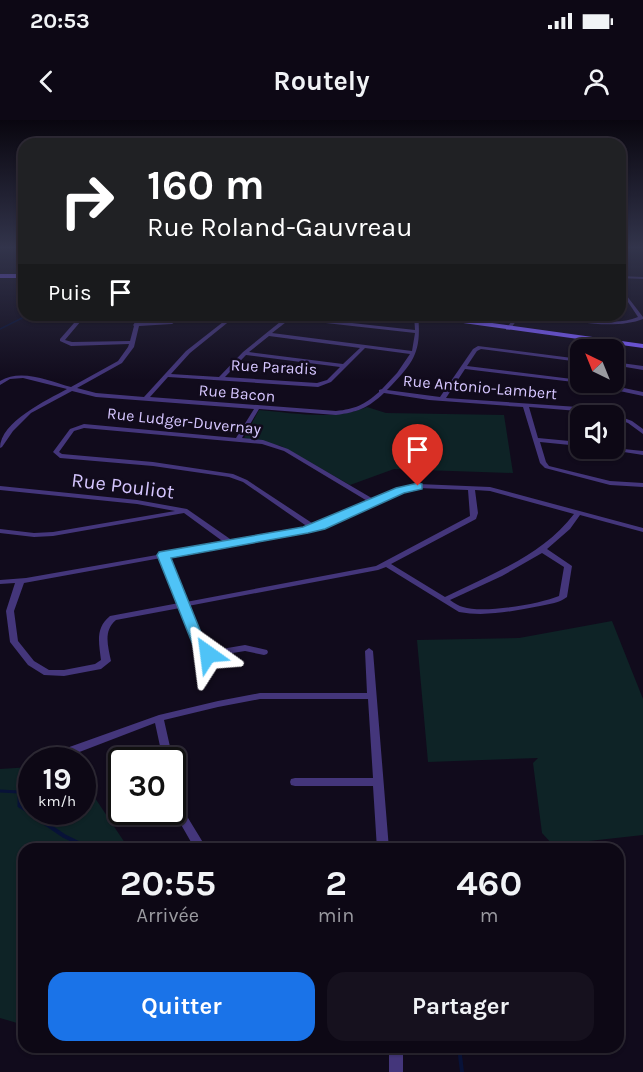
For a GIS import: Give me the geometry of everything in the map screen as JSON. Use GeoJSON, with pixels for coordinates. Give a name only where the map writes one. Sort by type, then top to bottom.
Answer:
{"type":"FeatureCollection","features":[{"type":"Feature","properties":{"kind":"street"},"geometry":{"type":"LineString","coordinates":[[605,321],[637,321],[641,318],[626,300]]}},
{"type":"Feature","properties":{"kind":"street"},"geometry":{"type":"LineString","coordinates":[[79,321],[62,340],[71,344],[133,342]]}},
{"type":"Feature","properties":{"kind":"street"},"geometry":{"type":"LineString","coordinates":[[0,446],[11,430],[29,412],[119,362],[129,352],[137,321]]}},
{"type":"Feature","properties":{"kind":"street"},"geometry":{"type":"LineString","coordinates":[[135,325],[174,321]]}},
{"type":"Feature","properties":{"kind":"street"},"geometry":{"type":"LineString","coordinates":[[146,399],[188,352],[227,321]]}},
{"type":"Feature","properties":{"kind":"street"},"geometry":{"type":"LineString","coordinates":[[221,378],[245,353],[284,321]]}},
{"type":"Feature","properties":{"kind":"street"},"geometry":{"type":"LineString","coordinates":[[323,321],[418,332]]}},
{"type":"Feature","properties":{"kind":"street","name":"Rue Bacon"},"geometry":{"type":"LineString","coordinates":[[0,383],[8,378],[23,376],[96,395],[336,413],[364,406],[402,370],[414,352],[418,321]]}},
{"type":"Feature","properties":{"kind":"street"},"geometry":{"type":"LineString","coordinates":[[457,321],[643,346]]}},
{"type":"Feature","properties":{"kind":"street"},"geometry":{"type":"LineString","coordinates":[[508,329],[514,321]]}},
{"type":"Feature","properties":{"kind":"street"},"geometry":{"type":"LineString","coordinates":[[267,334],[414,352]]}},
{"type":"Feature","properties":{"kind":"street","name":"Rue Paradis"},"geometry":{"type":"LineString","coordinates":[[167,375],[318,386],[329,381],[364,346]]}},
{"type":"Feature","properties":{"kind":"street"},"geometry":{"type":"LineString","coordinates":[[442,399],[475,350],[480,347],[570,359]]}},
{"type":"Feature","properties":{"kind":"street"},"geometry":{"type":"LineString","coordinates":[[245,353],[343,366]]}},
{"type":"Feature","properties":{"kind":"street"},"geometry":{"type":"LineString","coordinates":[[624,365],[643,368]]}},
{"type":"Feature","properties":{"kind":"street"},"geometry":{"type":"LineString","coordinates":[[465,367],[570,380]]}},
{"type":"Feature","properties":{"kind":"street"},"geometry":{"type":"LineString","coordinates":[[624,390],[643,394]]}},
{"type":"Feature","properties":{"kind":"street","name":"Rue Antonio-Lambert"},"geometry":{"type":"LineString","coordinates":[[381,391],[442,399],[570,408]]}},
{"type":"Feature","properties":{"kind":"street"},"geometry":{"type":"LineString","coordinates":[[525,405],[543,463],[550,468],[610,483],[643,485]]}},
{"type":"Feature","properties":{"kind":"street"},"geometry":{"type":"LineString","coordinates":[[238,439],[257,408]]}},
{"type":"Feature","properties":{"kind":"street","name":"Rue Antonio-Lambert"},"geometry":{"type":"LineString","coordinates":[[624,420],[643,432]]}},
{"type":"Feature","properties":{"kind":"street","name":"Rue Ludger-Duvernay"},"geometry":{"type":"LineString","coordinates":[[314,528],[245,481],[231,475],[56,454],[56,452],[72,430],[84,426],[272,444],[374,502]]}},
{"type":"Feature","properties":{"kind":"street"},"geometry":{"type":"LineString","coordinates":[[537,440],[570,443]]}},
{"type":"Feature","properties":{"kind":"street"},"geometry":{"type":"LineString","coordinates":[[624,451],[643,453]]}},
{"type":"Feature","properties":{"kind":"street"},"geometry":{"type":"LineString","coordinates":[[0,582],[20,581],[314,528],[400,491],[418,486],[471,488],[513,494],[643,530]]}},
{"type":"Feature","properties":{"kind":"street","name":"Rue Pouliot"},"geometry":{"type":"LineString","coordinates":[[0,488],[137,502],[187,511],[231,543]]}},
{"type":"Feature","properties":{"kind":"street"},"geometry":{"type":"LineString","coordinates":[[20,581],[10,611],[14,642],[31,663],[47,673],[64,673],[98,667],[106,661],[102,629],[105,623],[113,618],[288,584],[354,574],[386,564],[472,517],[474,513],[471,488]]}},
{"type":"Feature","properties":{"kind":"street"},"geometry":{"type":"LineString","coordinates":[[0,531],[34,535],[53,534],[187,511]]}},
{"type":"Feature","properties":{"kind":"street"},"geometry":{"type":"LineString","coordinates":[[444,600],[543,550],[563,533],[579,512]]}},
{"type":"Feature","properties":{"kind":"street"},"geometry":{"type":"LineString","coordinates":[[386,564],[459,609],[471,611],[522,606],[561,598],[565,592],[568,566],[543,550]]}},
{"type":"Feature","properties":{"kind":"street"},"geometry":{"type":"LineString","coordinates":[[164,555],[200,647],[208,654],[245,648],[264,652]]}},
{"type":"Feature","properties":{"kind":"street"},"geometry":{"type":"LineString","coordinates":[[369,651],[382,843]]}},
{"type":"Feature","properties":{"kind":"street"},"geometry":{"type":"LineString","coordinates":[[81,747],[159,718],[260,696],[371,696]]}},
{"type":"Feature","properties":{"kind":"street"},"geometry":{"type":"LineString","coordinates":[[159,718],[165,747]]}},
{"type":"Feature","properties":{"kind":"street"},"geometry":{"type":"LineString","coordinates":[[295,782],[377,782]]}},
{"type":"Feature","properties":{"kind":"street"},"geometry":{"type":"LineString","coordinates":[[186,824],[197,843]]}},
{"type":"Feature","properties":{"kind":"street"},"geometry":{"type":"LineString","coordinates":[[396,1053],[396,1072]]}},
{"type":"Feature","properties":{"kind":"green space"},"geometry":{"type":"Polygon","coordinates":[[[367,407],[386,413],[504,415],[513,473],[394,469],[350,485],[281,446],[244,438],[259,410],[327,415],[367,407]]]}},
{"type":"Feature","properties":{"kind":"green space"},"geometry":{"type":"Polygon","coordinates":[[[612,621],[643,699],[643,835],[551,843],[542,833],[533,763],[538,758],[428,762],[417,640],[519,638],[612,621]]]}},
{"type":"Feature","properties":{"kind":"green space"},"geometry":{"type":"Polygon","coordinates":[[[18,768],[18,825],[96,825],[96,800],[108,818],[108,825],[113,825],[125,843],[18,843],[18,1023],[0,1018],[0,769],[18,768]]]}},
{"type":"Feature","properties":{"kind":"waterway"},"geometry":{"type":"LineString","coordinates":[[0,329],[18,320]]}},
{"type":"Feature","properties":{"kind":"waterway"},"geometry":{"type":"LineString","coordinates":[[0,791],[18,792]]}},
{"type":"Feature","properties":{"kind":"waterway"},"geometry":{"type":"LineString","coordinates":[[48,825],[79,843]]}},
{"type":"Feature","properties":{"kind":"waterway"},"geometry":{"type":"LineString","coordinates":[[460,1053],[462,1072]]}},
{"type":"Feature","properties":{"kind":"route"},"geometry":{"type":"LineString","coordinates":[[208,654],[200,647],[164,555],[304,531],[321,526],[400,491],[418,486]]}}]}
